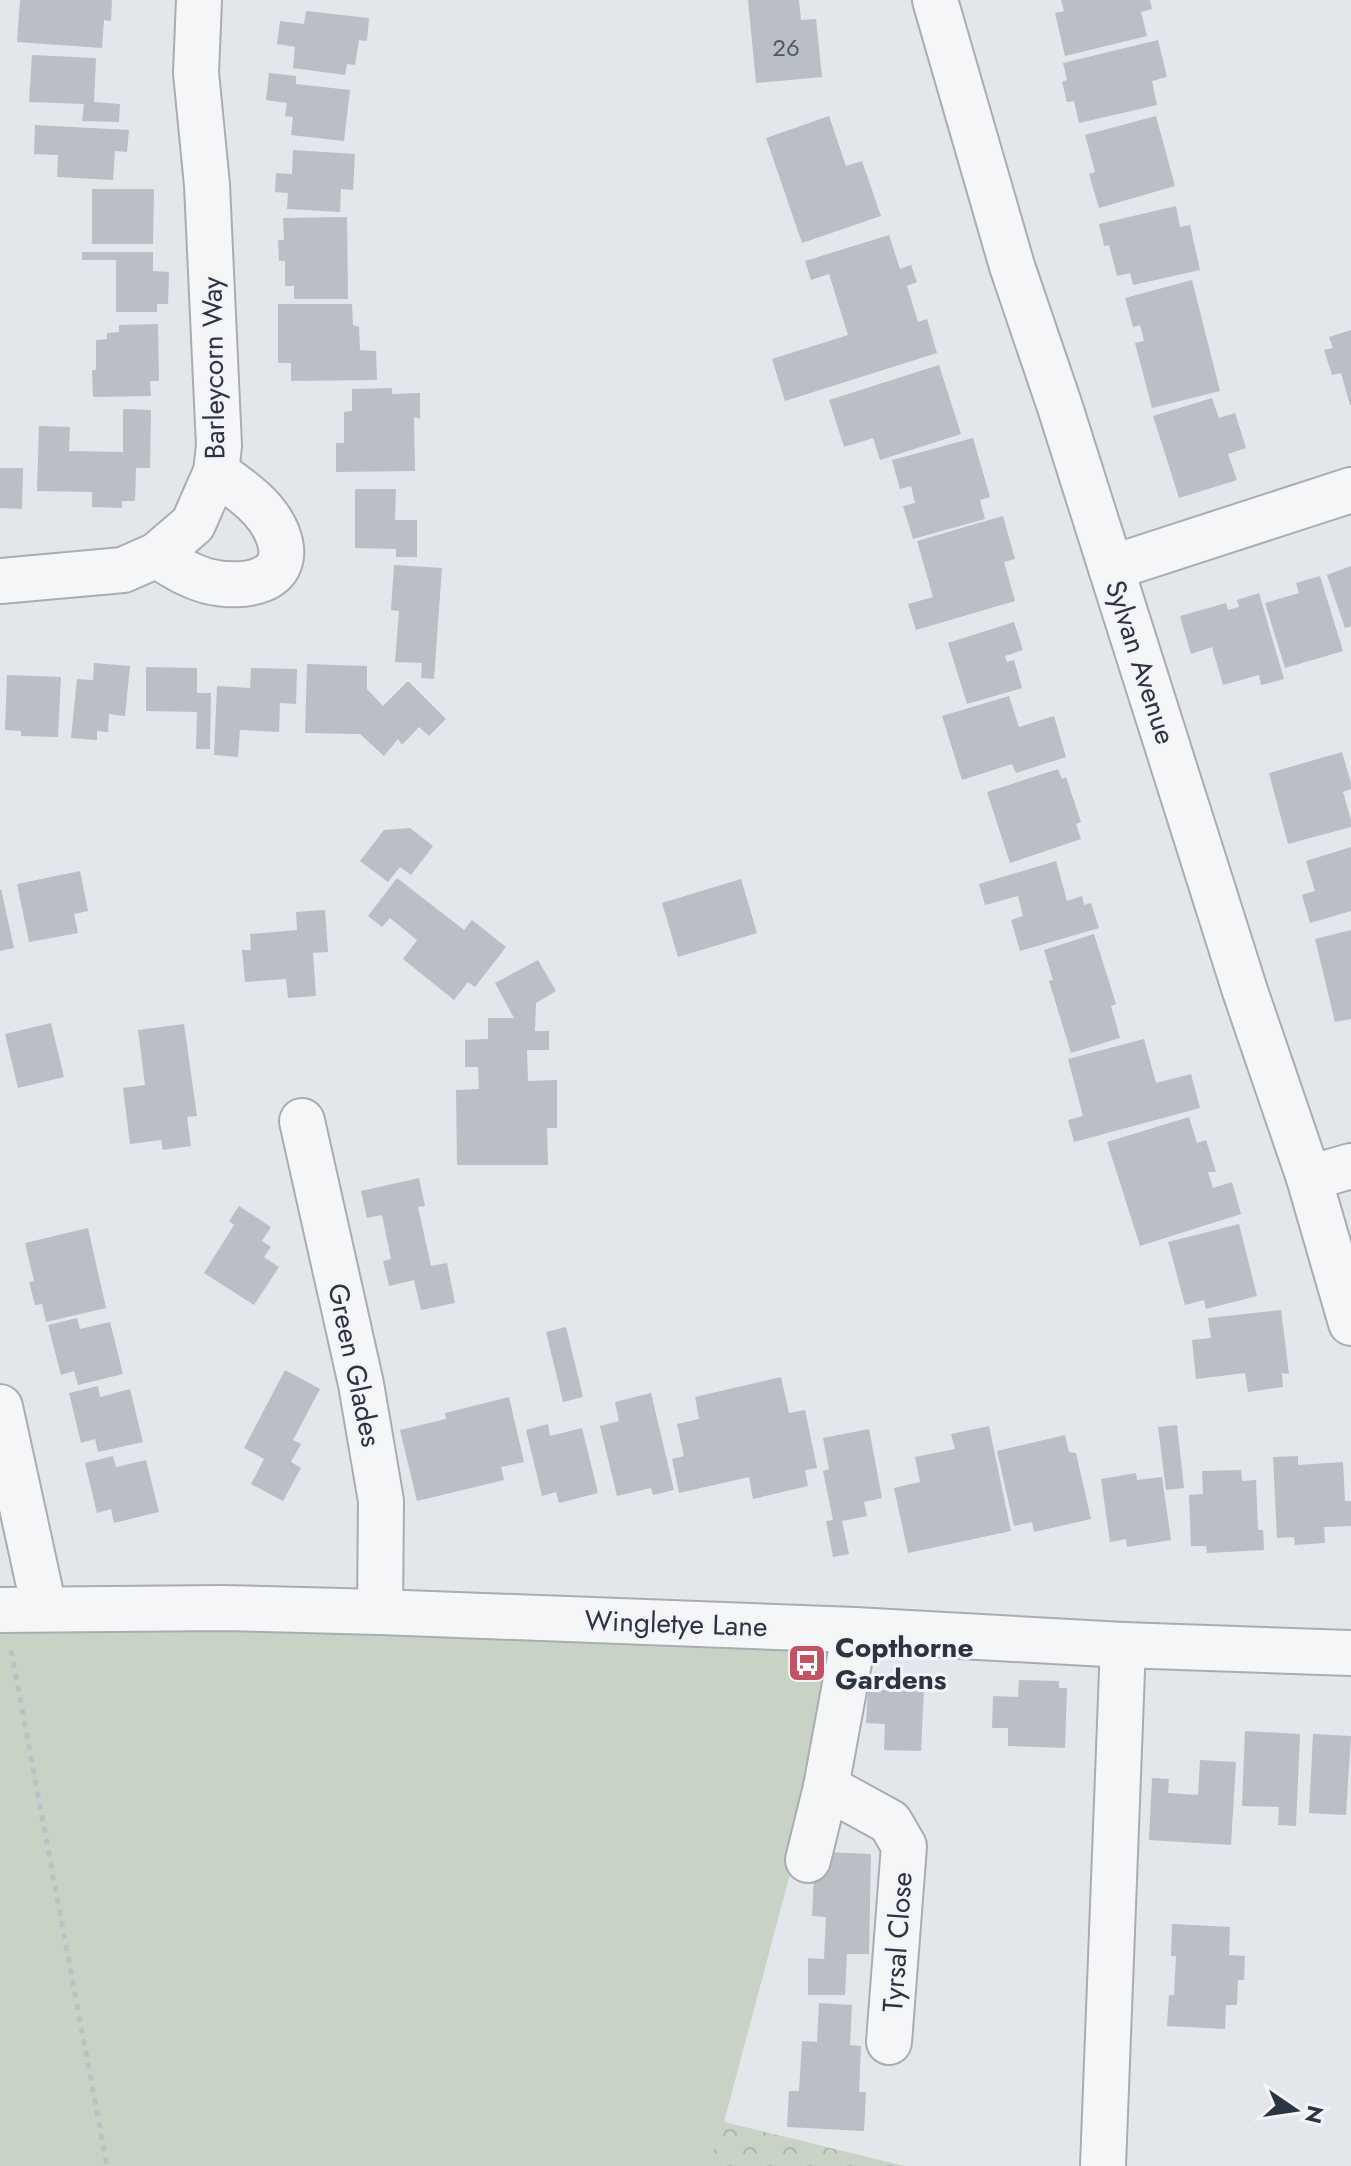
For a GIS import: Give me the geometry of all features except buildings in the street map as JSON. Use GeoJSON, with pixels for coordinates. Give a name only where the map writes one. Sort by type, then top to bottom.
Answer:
{"type":"FeatureCollection","features":[{"type":"Feature","properties":{"kind":"street","name":"Barleycorn Way"},"geometry":{"type":"LineString","coordinates":[[0,581],[123,570],[157,555],[193,524],[216,472],[219,446],[208,200],[196,73],[199,0]]}},
{"type":"Feature","properties":{"kind":"street","name":"Sylvan Avenue"},"geometry":{"type":"LineString","coordinates":[[935,0],[1012,266],[1060,407],[1245,991],[1309,1178],[1351,1323]]}},
{"type":"Feature","properties":{"kind":"street"},"geometry":{"type":"LineString","coordinates":[[157,555],[173,567],[205,581],[233,585],[258,583],[274,572],[282,555],[277,533],[265,514],[245,494],[216,472]]}},
{"type":"Feature","properties":{"kind":"street"},"geometry":{"type":"LineString","coordinates":[[1111,568],[1351,490]]}},
{"type":"Feature","properties":{"kind":"street","name":"Green Glades"},"geometry":{"type":"LineString","coordinates":[[302,1121],[361,1384],[381,1501],[380,1612]]}},
{"type":"Feature","properties":{"kind":"street"},"geometry":{"type":"LineString","coordinates":[[1309,1178],[1351,1166]]}},
{"type":"Feature","properties":{"kind":"street"},"geometry":{"type":"LineString","coordinates":[[0,1407],[16,1609]]}},
{"type":"Feature","properties":{"kind":"street","name":"Wingletye Lane"},"geometry":{"type":"LineString","coordinates":[[16,1609],[223,1608],[380,1612],[1351,1653]]}},
{"type":"Feature","properties":{"kind":"street"},"geometry":{"type":"LineString","coordinates":[[808,1860],[826,1787],[855,1630]]}},
{"type":"Feature","properties":{"kind":"street"},"geometry":{"type":"LineString","coordinates":[[1103,2166],[1123,1645]]}},
{"type":"Feature","properties":{"kind":"street","name":"Tyrsal Close"},"geometry":{"type":"LineString","coordinates":[[826,1787],[890,1822],[904,1846],[889,2042]]}},
{"type":"Feature","properties":{"kind":"path"},"geometry":{"type":"LineString","coordinates":[[16,1609],[107,2166]]}},
{"type":"Feature","properties":{"kind":"green space"},"geometry":{"type":"Polygon","coordinates":[[[0,1611],[855,1630],[724,2122],[904,2166],[0,2166],[0,1611]]]}},
{"type":"Feature","properties":{"kind":"green space"},"geometry":{"type":"Polygon","coordinates":[[[723,2122],[891,2163],[904,2166],[709,2166],[723,2122]]]}},
{"type":"Feature","properties":{"kind":"place","name":"Copthorne Gardens"},"geometry":{"type":"Point","coordinates":[807,1663]}}]}
